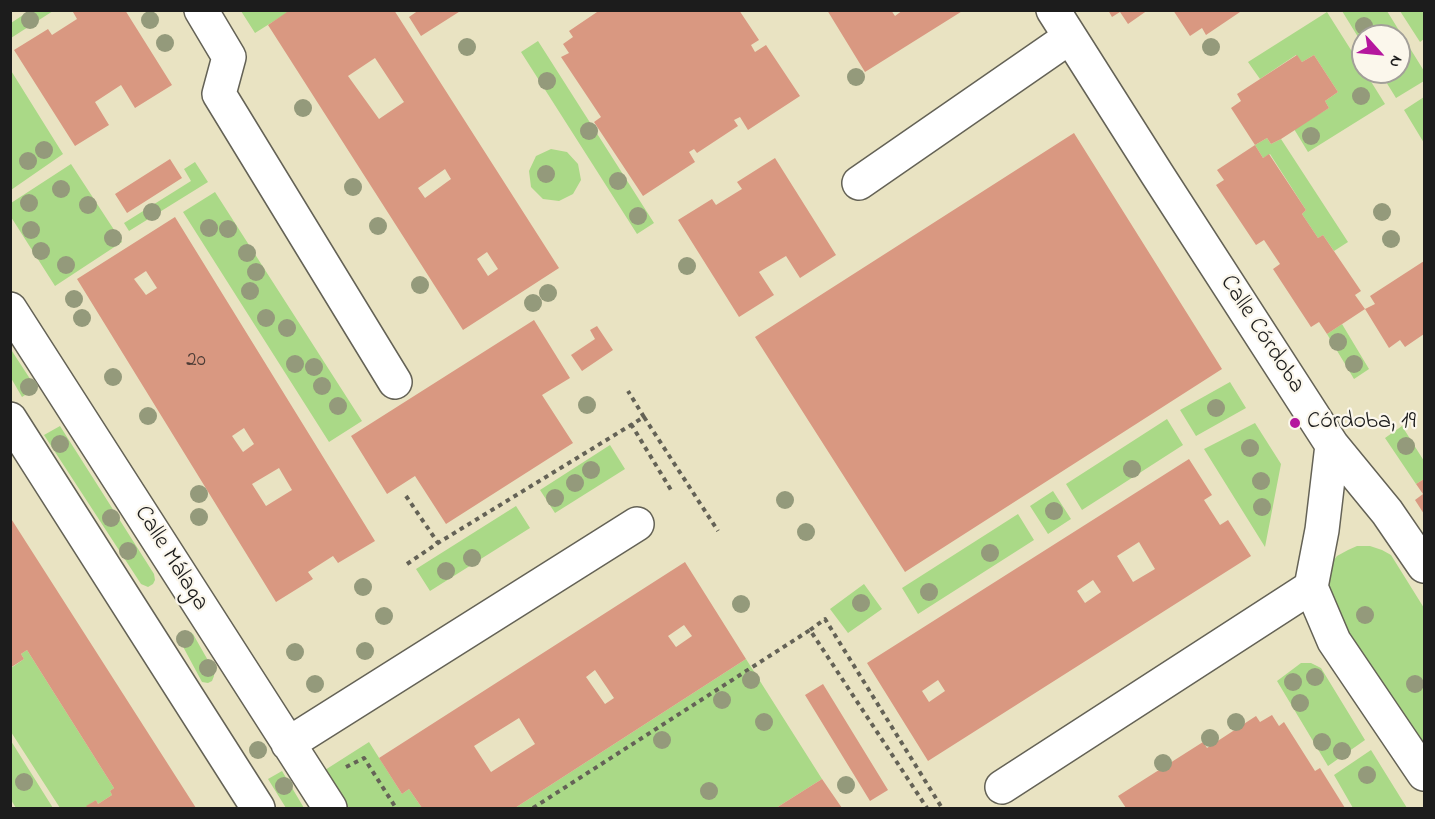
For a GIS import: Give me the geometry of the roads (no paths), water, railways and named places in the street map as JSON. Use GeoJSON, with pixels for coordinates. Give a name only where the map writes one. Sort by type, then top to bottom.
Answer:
{"type":"FeatureCollection","features":[{"type":"Feature","properties":{"kind":"street"},"geometry":{"type":"LineString","coordinates":[[201,10],[229,57],[219,94],[395,382]]}},
{"type":"Feature","properties":{"kind":"street"},"geometry":{"type":"LineString","coordinates":[[859,183],[1062,24]]}},
{"type":"Feature","properties":{"kind":"street","name":"Calle Córdoba"},"geometry":{"type":"LineString","coordinates":[[1062,24],[1332,445],[1387,512],[1425,566]]}},
{"type":"Feature","properties":{"kind":"street","name":"Calle Málaga"},"geometry":{"type":"LineString","coordinates":[[10,309],[322,796]]}},
{"type":"Feature","properties":{"kind":"street"},"geometry":{"type":"LineString","coordinates":[[10,419],[258,808]]}},
{"type":"Feature","properties":{"kind":"street"},"geometry":{"type":"LineString","coordinates":[[1332,445],[1322,530],[1311,587],[1334,641],[1425,774]]}},
{"type":"Feature","properties":{"kind":"street"},"geometry":{"type":"LineString","coordinates":[[288,744],[637,524]]}},
{"type":"Feature","properties":{"kind":"street"},"geometry":{"type":"LineString","coordinates":[[1002,787],[1311,587]]}},
{"type":"Feature","properties":{"kind":"place","name":"Córdoba, 19"},"geometry":{"type":"Point","coordinates":[1295,423]}}]}
